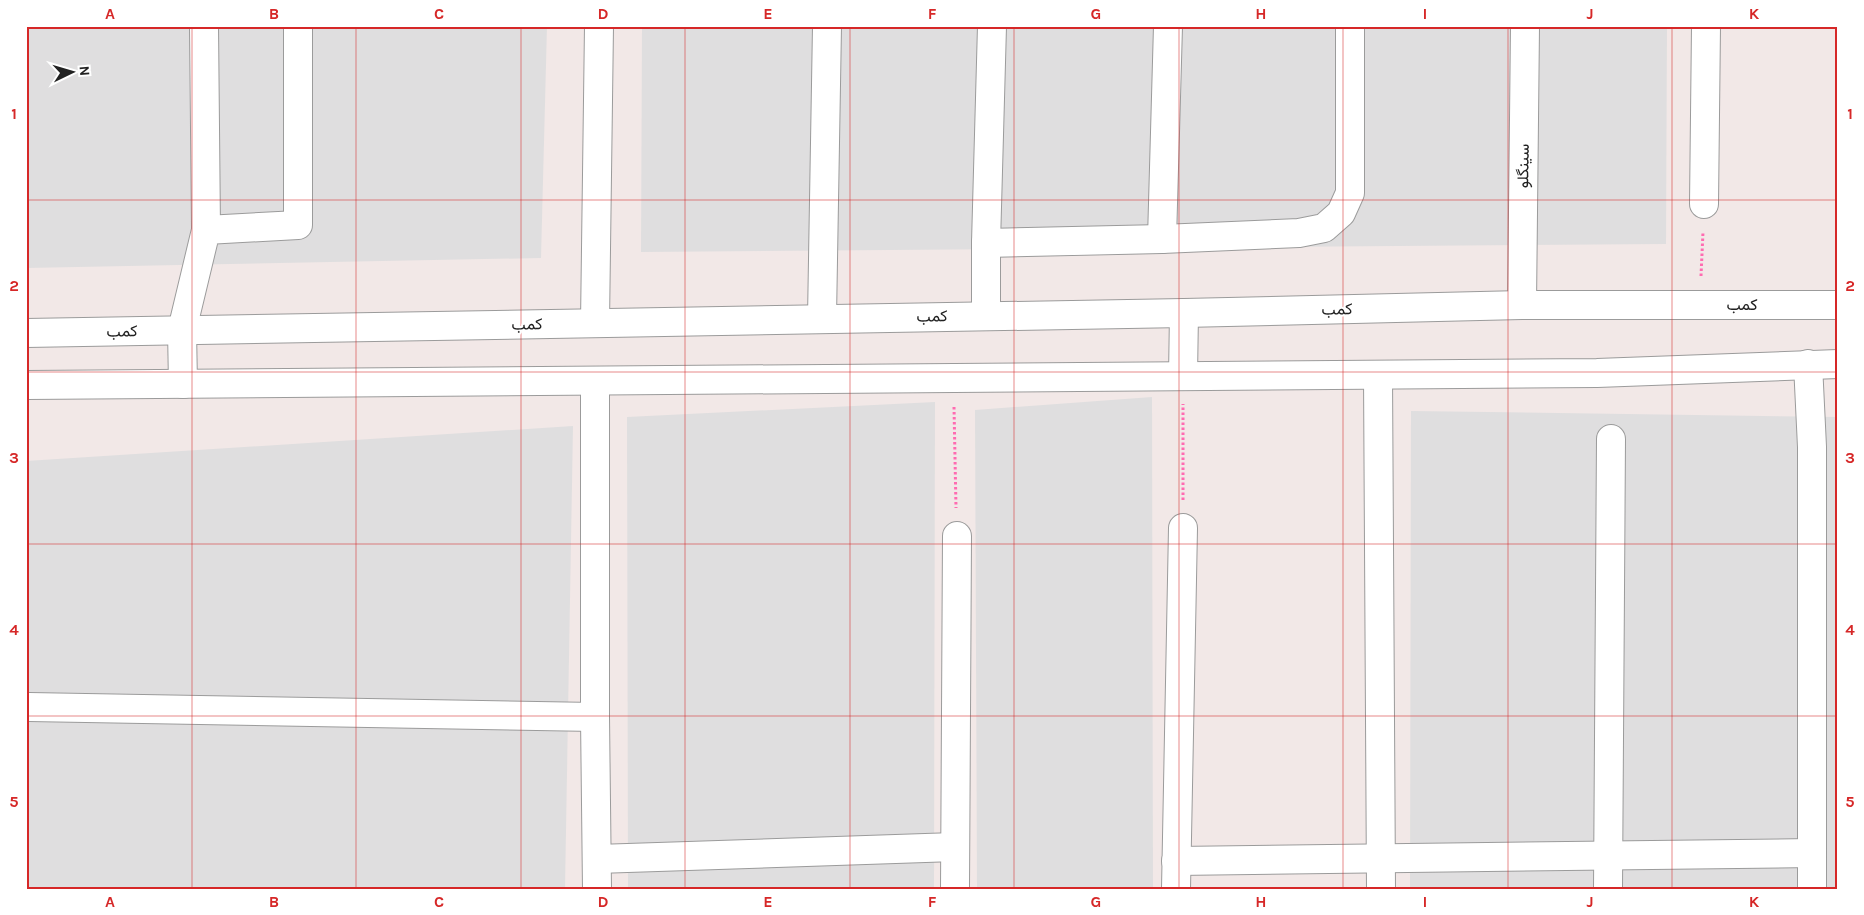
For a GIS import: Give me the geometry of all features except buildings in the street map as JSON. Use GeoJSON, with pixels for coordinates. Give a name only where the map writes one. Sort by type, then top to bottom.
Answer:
{"type":"FeatureCollection","features":[{"type":"Feature","properties":{"kind":"street"},"geometry":{"type":"LineString","coordinates":[[183,384],[182,330],[206,230],[204,26]]}},
{"type":"Feature","properties":{"kind":"street"},"geometry":{"type":"LineString","coordinates":[[206,230],[298,226],[298,26]]}},
{"type":"Feature","properties":{"kind":"street"},"geometry":{"type":"LineString","coordinates":[[595,323],[599,26]]}},
{"type":"Feature","properties":{"kind":"street"},"geometry":{"type":"LineString","coordinates":[[822,318],[828,26]]}},
{"type":"Feature","properties":{"kind":"street"},"geometry":{"type":"LineString","coordinates":[[986,315],[992,26]]}},
{"type":"Feature","properties":{"kind":"street"},"geometry":{"type":"LineString","coordinates":[[1162,239],[1168,26]]}},
{"type":"Feature","properties":{"kind":"street"},"geometry":{"type":"LineString","coordinates":[[986,243],[1162,239],[1299,233],[1324,228],[1341,213],[1350,192],[1350,26]]}},
{"type":"Feature","properties":{"kind":"street","name":"سینگلو"},"geometry":{"type":"LineString","coordinates":[[1522,305],[1525,26]]}},
{"type":"Feature","properties":{"kind":"street"},"geometry":{"type":"LineString","coordinates":[[1704,204],[1706,26]]}},
{"type":"Feature","properties":{"kind":"street","name":"کمب"},"geometry":{"type":"LineString","coordinates":[[26,333],[1184,313],[1522,305],[1838,305]]}},
{"type":"Feature","properties":{"kind":"street"},"geometry":{"type":"LineString","coordinates":[[1183,376],[1184,313]]}},
{"type":"Feature","properties":{"kind":"street"},"geometry":{"type":"LineString","coordinates":[[1808,364],[1812,447],[1812,889]]}},
{"type":"Feature","properties":{"kind":"street"},"geometry":{"type":"LineString","coordinates":[[26,385],[1597,373],[1838,364]]}},
{"type":"Feature","properties":{"kind":"street"},"geometry":{"type":"LineString","coordinates":[[1378,375],[1381,889]]}},
{"type":"Feature","properties":{"kind":"street"},"geometry":{"type":"LineString","coordinates":[[595,381],[595,717],[598,889]]}},
{"type":"Feature","properties":{"kind":"street"},"geometry":{"type":"LineString","coordinates":[[1608,889],[1611,439]]}},
{"type":"Feature","properties":{"kind":"street"},"geometry":{"type":"LineString","coordinates":[[1176,889],[1182,528]]}},
{"type":"Feature","properties":{"kind":"street"},"geometry":{"type":"LineString","coordinates":[[955,889],[957,536]]}},
{"type":"Feature","properties":{"kind":"street"},"geometry":{"type":"LineString","coordinates":[[29,707],[595,717]]}},
{"type":"Feature","properties":{"kind":"street"},"geometry":{"type":"LineString","coordinates":[[597,859],[955,847]]}},
{"type":"Feature","properties":{"kind":"street"},"geometry":{"type":"LineString","coordinates":[[1176,861],[1812,853]]}},
{"type":"Feature","properties":{"kind":"path"},"geometry":{"type":"LineString","coordinates":[[1700,304],[1704,204]]}},
{"type":"Feature","properties":{"kind":"path"},"geometry":{"type":"LineString","coordinates":[[1182,528],[1183,376]]}},
{"type":"Feature","properties":{"kind":"path"},"geometry":{"type":"LineString","coordinates":[[954,378],[957,536]]}},
{"type":"Feature","properties":{"kind":"shaded area"},"geometry":{"type":"Polygon","coordinates":[[[26,26],[547,26],[541,258],[26,268],[26,26]]]}},
{"type":"Feature","properties":{"kind":"shaded area"},"geometry":{"type":"Polygon","coordinates":[[[642,26],[1667,26],[1666,244],[641,252],[642,26]]]}},
{"type":"Feature","properties":{"kind":"shaded area"},"geometry":{"type":"Polygon","coordinates":[[[1152,397],[1153,889],[977,889],[975,410],[1152,397]]]}},
{"type":"Feature","properties":{"kind":"shaded area"},"geometry":{"type":"Polygon","coordinates":[[[935,402],[934,889],[628,889],[627,417],[935,402]]]}},
{"type":"Feature","properties":{"kind":"shaded area"},"geometry":{"type":"Polygon","coordinates":[[[1411,411],[1838,417],[1838,889],[1410,889],[1411,411]]]}},
{"type":"Feature","properties":{"kind":"shaded area"},"geometry":{"type":"Polygon","coordinates":[[[573,426],[565,889],[26,889],[26,461],[573,426]]]}}]}
